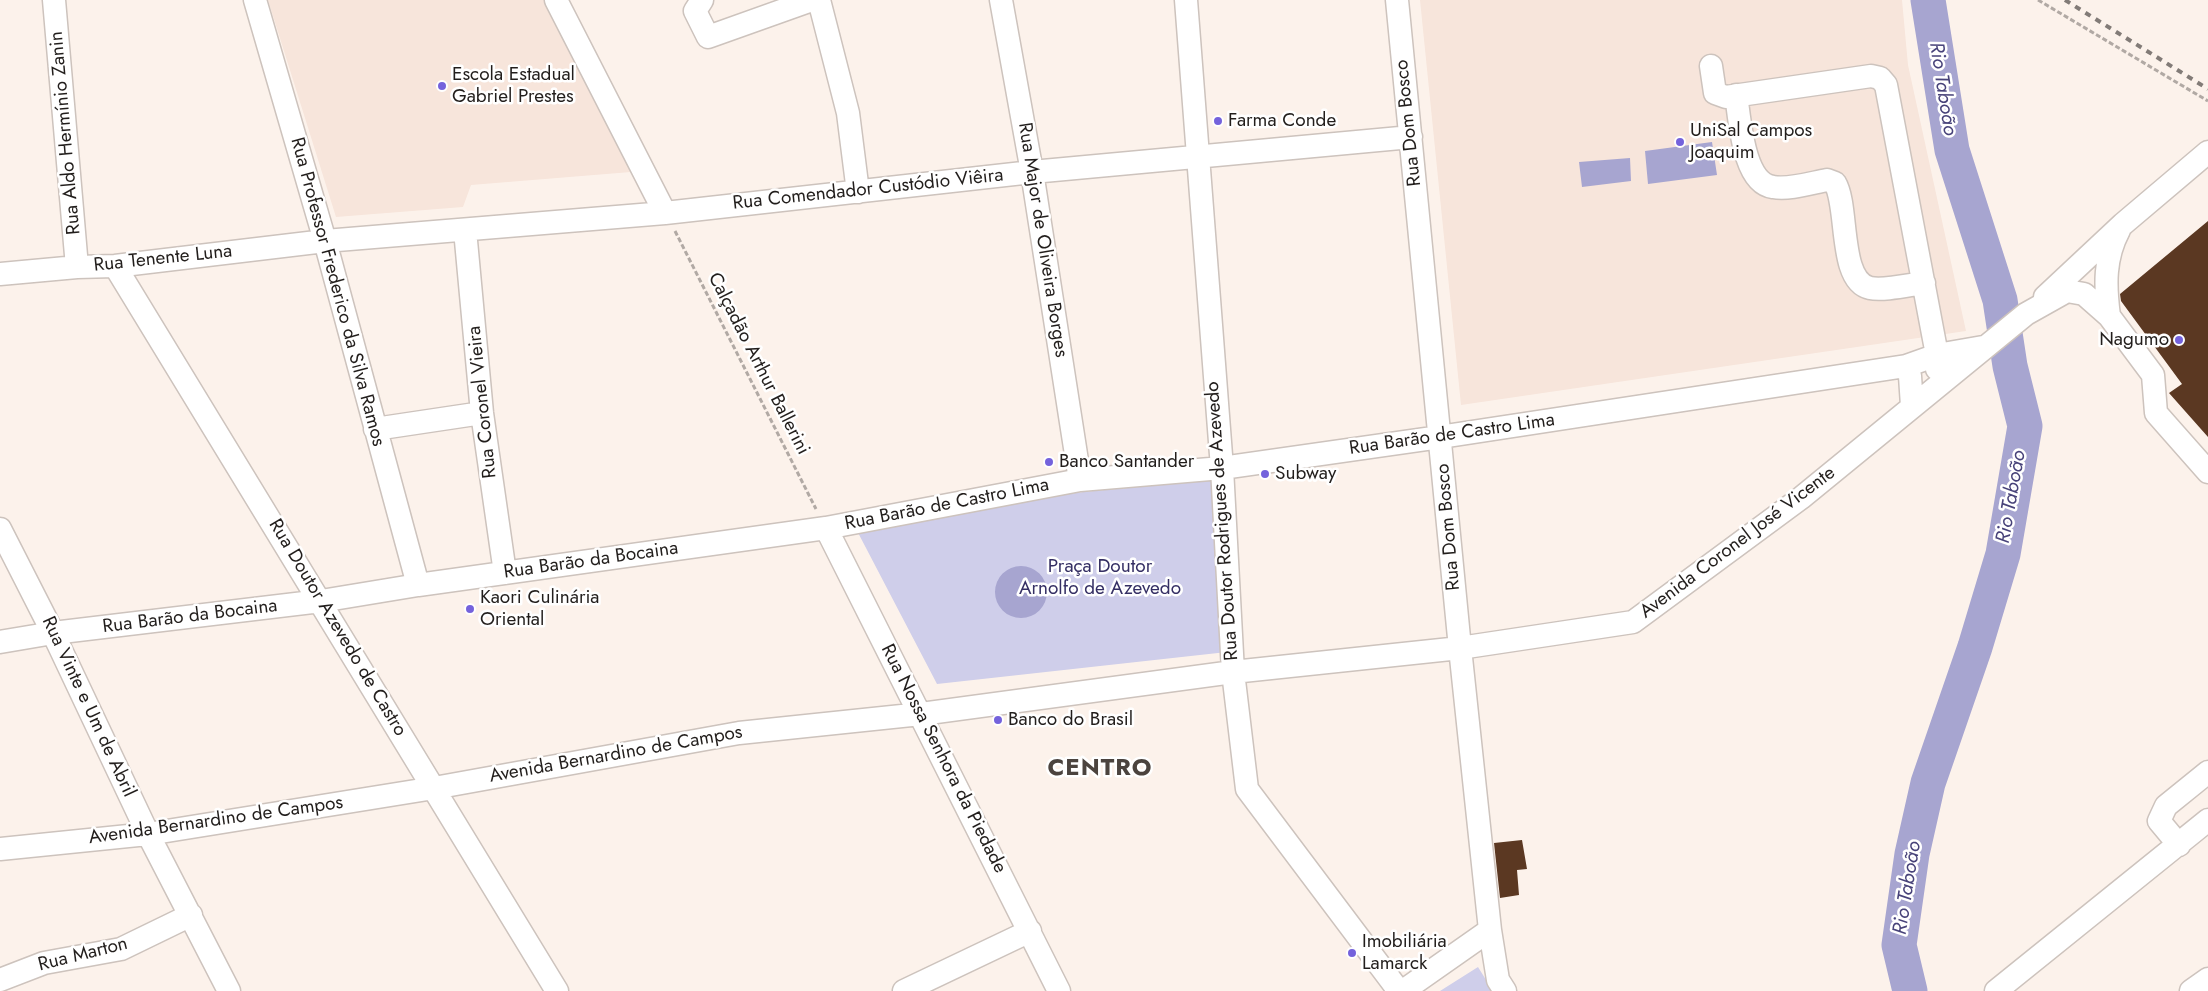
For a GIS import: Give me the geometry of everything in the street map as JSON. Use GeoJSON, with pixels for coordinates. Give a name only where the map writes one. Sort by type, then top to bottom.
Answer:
{"type":"FeatureCollection","features":[{"type":"Feature","properties":{"kind":"street","name":"Rua Aldo Hermínio Zanin"},"geometry":{"type":"LineString","coordinates":[[54,0],[77,267]]}},
{"type":"Feature","properties":{"kind":"street","name":"Rua Professor Frederico da Silva Ramos"},"geometry":{"type":"LineString","coordinates":[[255,0],[325,241],[418,585]]}},
{"type":"Feature","properties":{"kind":"street"},"geometry":{"type":"LineString","coordinates":[[556,0],[665,213]]}},
{"type":"Feature","properties":{"kind":"street"},"geometry":{"type":"LineString","coordinates":[[702,0],[695,11],[708,37],[812,0]]}},
{"type":"Feature","properties":{"kind":"street"},"geometry":{"type":"LineString","coordinates":[[819,0],[848,113],[858,192]]}},
{"type":"Feature","properties":{"kind":"street","name":"Rua Major de Oliveira Borges"},"geometry":{"type":"LineString","coordinates":[[1001,0],[1032,172],[1080,480]]}},
{"type":"Feature","properties":{"kind":"street","name":"Rua Doutor Rodrigues de Azevedo"},"geometry":{"type":"LineString","coordinates":[[1186,0],[1222,468],[1233,672],[1247,789],[1401,991]]}},
{"type":"Feature","properties":{"kind":"street","name":"Rua Dom Bosco"},"geometry":{"type":"LineString","coordinates":[[1397,0],[1460,648],[1490,930],[1498,980],[1505,991]]}},
{"type":"Feature","properties":{"kind":"street"},"geometry":{"type":"LineString","coordinates":[[1711,66],[1715,93],[1726,97],[1871,76],[1880,78],[1886,85],[1937,355],[1938,366],[1934,388]]}},
{"type":"Feature","properties":{"kind":"street"},"geometry":{"type":"LineString","coordinates":[[1736,95],[1746,156],[1756,178],[1766,186],[1775,188],[1827,180],[1834,183],[1842,207],[1849,261],[1861,285],[1871,288],[1924,283]]}},
{"type":"Feature","properties":{"kind":"street","name":"Rua Comendador Custódio Viêira"},"geometry":{"type":"LineString","coordinates":[[325,241],[665,213],[1032,172],[1410,137]]}},
{"type":"Feature","properties":{"kind":"street"},"geometry":{"type":"LineString","coordinates":[[2026,314],[2123,224],[2199,162],[2208,152]]}},
{"type":"Feature","properties":{"kind":"street"},"geometry":{"type":"LineString","coordinates":[[2109,316],[2105,283],[2111,245],[2123,224]]}},
{"type":"Feature","properties":{"kind":"street","name":"Rua Coronel Vieira"},"geometry":{"type":"LineString","coordinates":[[465,230],[482,413],[505,573]]}},
{"type":"Feature","properties":{"kind":"street","name":"Rua Tenente Luna"},"geometry":{"type":"LineString","coordinates":[[0,274],[77,267],[115,266],[325,241]]}},
{"type":"Feature","properties":{"kind":"street","name":"Rua Doutor Azevedo de Castro"},"geometry":{"type":"LineString","coordinates":[[115,266],[321,601],[557,991]]}},
{"type":"Feature","properties":{"kind":"street"},"geometry":{"type":"LineString","coordinates":[[2026,314],[2067,291],[2084,294],[2109,316],[2154,375],[2156,413],[2208,472]]}},
{"type":"Feature","properties":{"kind":"street","name":"Avenida Coronel José Vicente"},"geometry":{"type":"LineString","coordinates":[[1233,672],[1460,648],[1633,622],[1801,498],[2026,314]]}},
{"type":"Feature","properties":{"kind":"street","name":"Rua Barão de Castro Lima"},"geometry":{"type":"LineString","coordinates":[[826,528],[1080,480],[1222,468],[1440,438],[1906,366],[1937,355],[1991,344]]}},
{"type":"Feature","properties":{"kind":"street"},"geometry":{"type":"LineString","coordinates":[[1906,366],[1910,376],[1912,406]]}},
{"type":"Feature","properties":{"kind":"street"},"geometry":{"type":"LineString","coordinates":[[375,429],[482,413]]}},
{"type":"Feature","properties":{"kind":"street","name":"Rua Barão da Bocaina"},"geometry":{"type":"LineString","coordinates":[[0,642],[54,633],[321,601],[418,585],[826,528]]}},
{"type":"Feature","properties":{"kind":"street","name":"Rua Nossa Senhora da Piedade"},"geometry":{"type":"LineString","coordinates":[[826,528],[1059,991]]}},
{"type":"Feature","properties":{"kind":"street","name":"Rua Vinte e Um de Abril"},"geometry":{"type":"LineString","coordinates":[[0,529],[54,633],[148,834],[192,915],[229,991]]}},
{"type":"Feature","properties":{"kind":"street","name":"Avenida Bernardino de Campos"},"geometry":{"type":"LineString","coordinates":[[0,849],[148,834],[434,788],[739,733],[921,714],[1233,672]]}},
{"type":"Feature","properties":{"kind":"street"},"geometry":{"type":"LineString","coordinates":[[2179,845],[2159,821],[2166,806],[2208,772]]}},
{"type":"Feature","properties":{"kind":"street"},"geometry":{"type":"LineString","coordinates":[[1998,990],[2208,820]]}},
{"type":"Feature","properties":{"kind":"street","name":"Rua Marton"},"geometry":{"type":"LineString","coordinates":[[0,980],[44,963],[121,949],[192,915]]}},
{"type":"Feature","properties":{"kind":"street"},"geometry":{"type":"LineString","coordinates":[[1401,991],[1490,930]]}},
{"type":"Feature","properties":{"kind":"street"},"geometry":{"type":"LineString","coordinates":[[904,991],[1030,931]]}},
{"type":"Feature","properties":{"kind":"street"},"geometry":{"type":"LineString","coordinates":[[2191,991],[2208,979]]}},
{"type":"Feature","properties":{"kind":"path"},"geometry":{"type":"LineString","coordinates":[[2038,0],[2208,101]]}},
{"type":"Feature","properties":{"kind":"path","name":"Calçadão Arthur Ballerini"},"geometry":{"type":"LineString","coordinates":[[665,213],[826,528]]}},
{"type":"Feature","properties":{"kind":"shaded area","name":"Escola Estadual Gabriel Prestes"},"geometry":{"type":"Polygon","coordinates":[[[268,0],[546,0],[631,172],[471,185],[463,207],[336,217],[268,0]]]}},
{"type":"Feature","properties":{"kind":"shaded area","name":"UniSal Campos Joaquim"},"geometry":{"type":"Polygon","coordinates":[[[1420,0],[1902,0],[1908,65],[1966,331],[1461,405],[1420,0]]]}},
{"type":"Feature","properties":{"kind":"shaded area"},"geometry":{"type":"Polygon","coordinates":[[[1712,142],[1717,175],[1648,184],[1645,151],[1712,142]]]}},
{"type":"Feature","properties":{"kind":"shaded area"},"geometry":{"type":"Polygon","coordinates":[[[1630,158],[1631,181],[1582,187],[1579,162],[1630,158]]]}},
{"type":"Feature","properties":{"kind":"shaded area"},"geometry":{"type":"Polygon","coordinates":[[[1016,566],[1026,566],[1040,573],[1047,587],[1047,597],[1040,611],[1026,618],[1016,618],[1006,614],[999,607],[995,597],[995,587],[999,577],[1006,570],[1016,566]]]}},
{"type":"Feature","properties":{"kind":"green space","name":"Praça Doutor Arnolfo de Azevedo"},"geometry":{"type":"Polygon","coordinates":[[[1215,480],[1227,652],[937,684],[854,525],[1083,492],[1215,480]]]}},
{"type":"Feature","properties":{"kind":"green space"},"geometry":{"type":"Polygon","coordinates":[[[1478,967],[1493,991],[1440,991],[1478,967]]]}},
{"type":"Feature","properties":{"kind":"building","name":"Nagumo"},"geometry":{"type":"Polygon","coordinates":[[[2208,221],[2208,437],[2169,393],[2182,384],[2121,301],[2120,294],[2208,221]]]}},
{"type":"Feature","properties":{"kind":"building"},"geometry":{"type":"Polygon","coordinates":[[[1522,840],[1527,869],[1517,870],[1519,895],[1500,898],[1494,843],[1522,840]]]}},
{"type":"Feature","properties":{"kind":"waterway","name":"Rio Taboão"},"geometry":{"type":"LineString","coordinates":[[1910,991],[1899,945],[1912,854],[1928,783],[1975,647],[2003,554],[2025,426],[2010,366],[2000,300],[1952,150],[1928,0]]}},
{"type":"Feature","properties":{"kind":"railway"},"geometry":{"type":"LineString","coordinates":[[2065,0],[2208,89]]}},
{"type":"Feature","properties":{"kind":"place","name":"Escola Estadual Gabriel Prestes"},"geometry":{"type":"Point","coordinates":[442,86]}},
{"type":"Feature","properties":{"kind":"place","name":"Farma Conde"},"geometry":{"type":"Point","coordinates":[1218,121]}},
{"type":"Feature","properties":{"kind":"place","name":"UniSal Campos Joaquim"},"geometry":{"type":"Point","coordinates":[1680,142]}},
{"type":"Feature","properties":{"kind":"place","name":"Nagumo"},"geometry":{"type":"Point","coordinates":[2179,340]}},
{"type":"Feature","properties":{"kind":"place","name":"Banco Santander"},"geometry":{"type":"Point","coordinates":[1049,462]}},
{"type":"Feature","properties":{"kind":"place","name":"Subway"},"geometry":{"type":"Point","coordinates":[1265,474]}},
{"type":"Feature","properties":{"kind":"place","name":"Kaori Culinária Oriental"},"geometry":{"type":"Point","coordinates":[470,609]}},
{"type":"Feature","properties":{"kind":"place","name":"Banco do Brasil"},"geometry":{"type":"Point","coordinates":[998,720]}},
{"type":"Feature","properties":{"kind":"place","name":"Imobiliária Lamarck"},"geometry":{"type":"Point","coordinates":[1352,953]}},
{"type":"Feature","properties":{"kind":"district","name":"CENTRO"},"geometry":{"type":"Point","coordinates":[1100,769]}}]}
